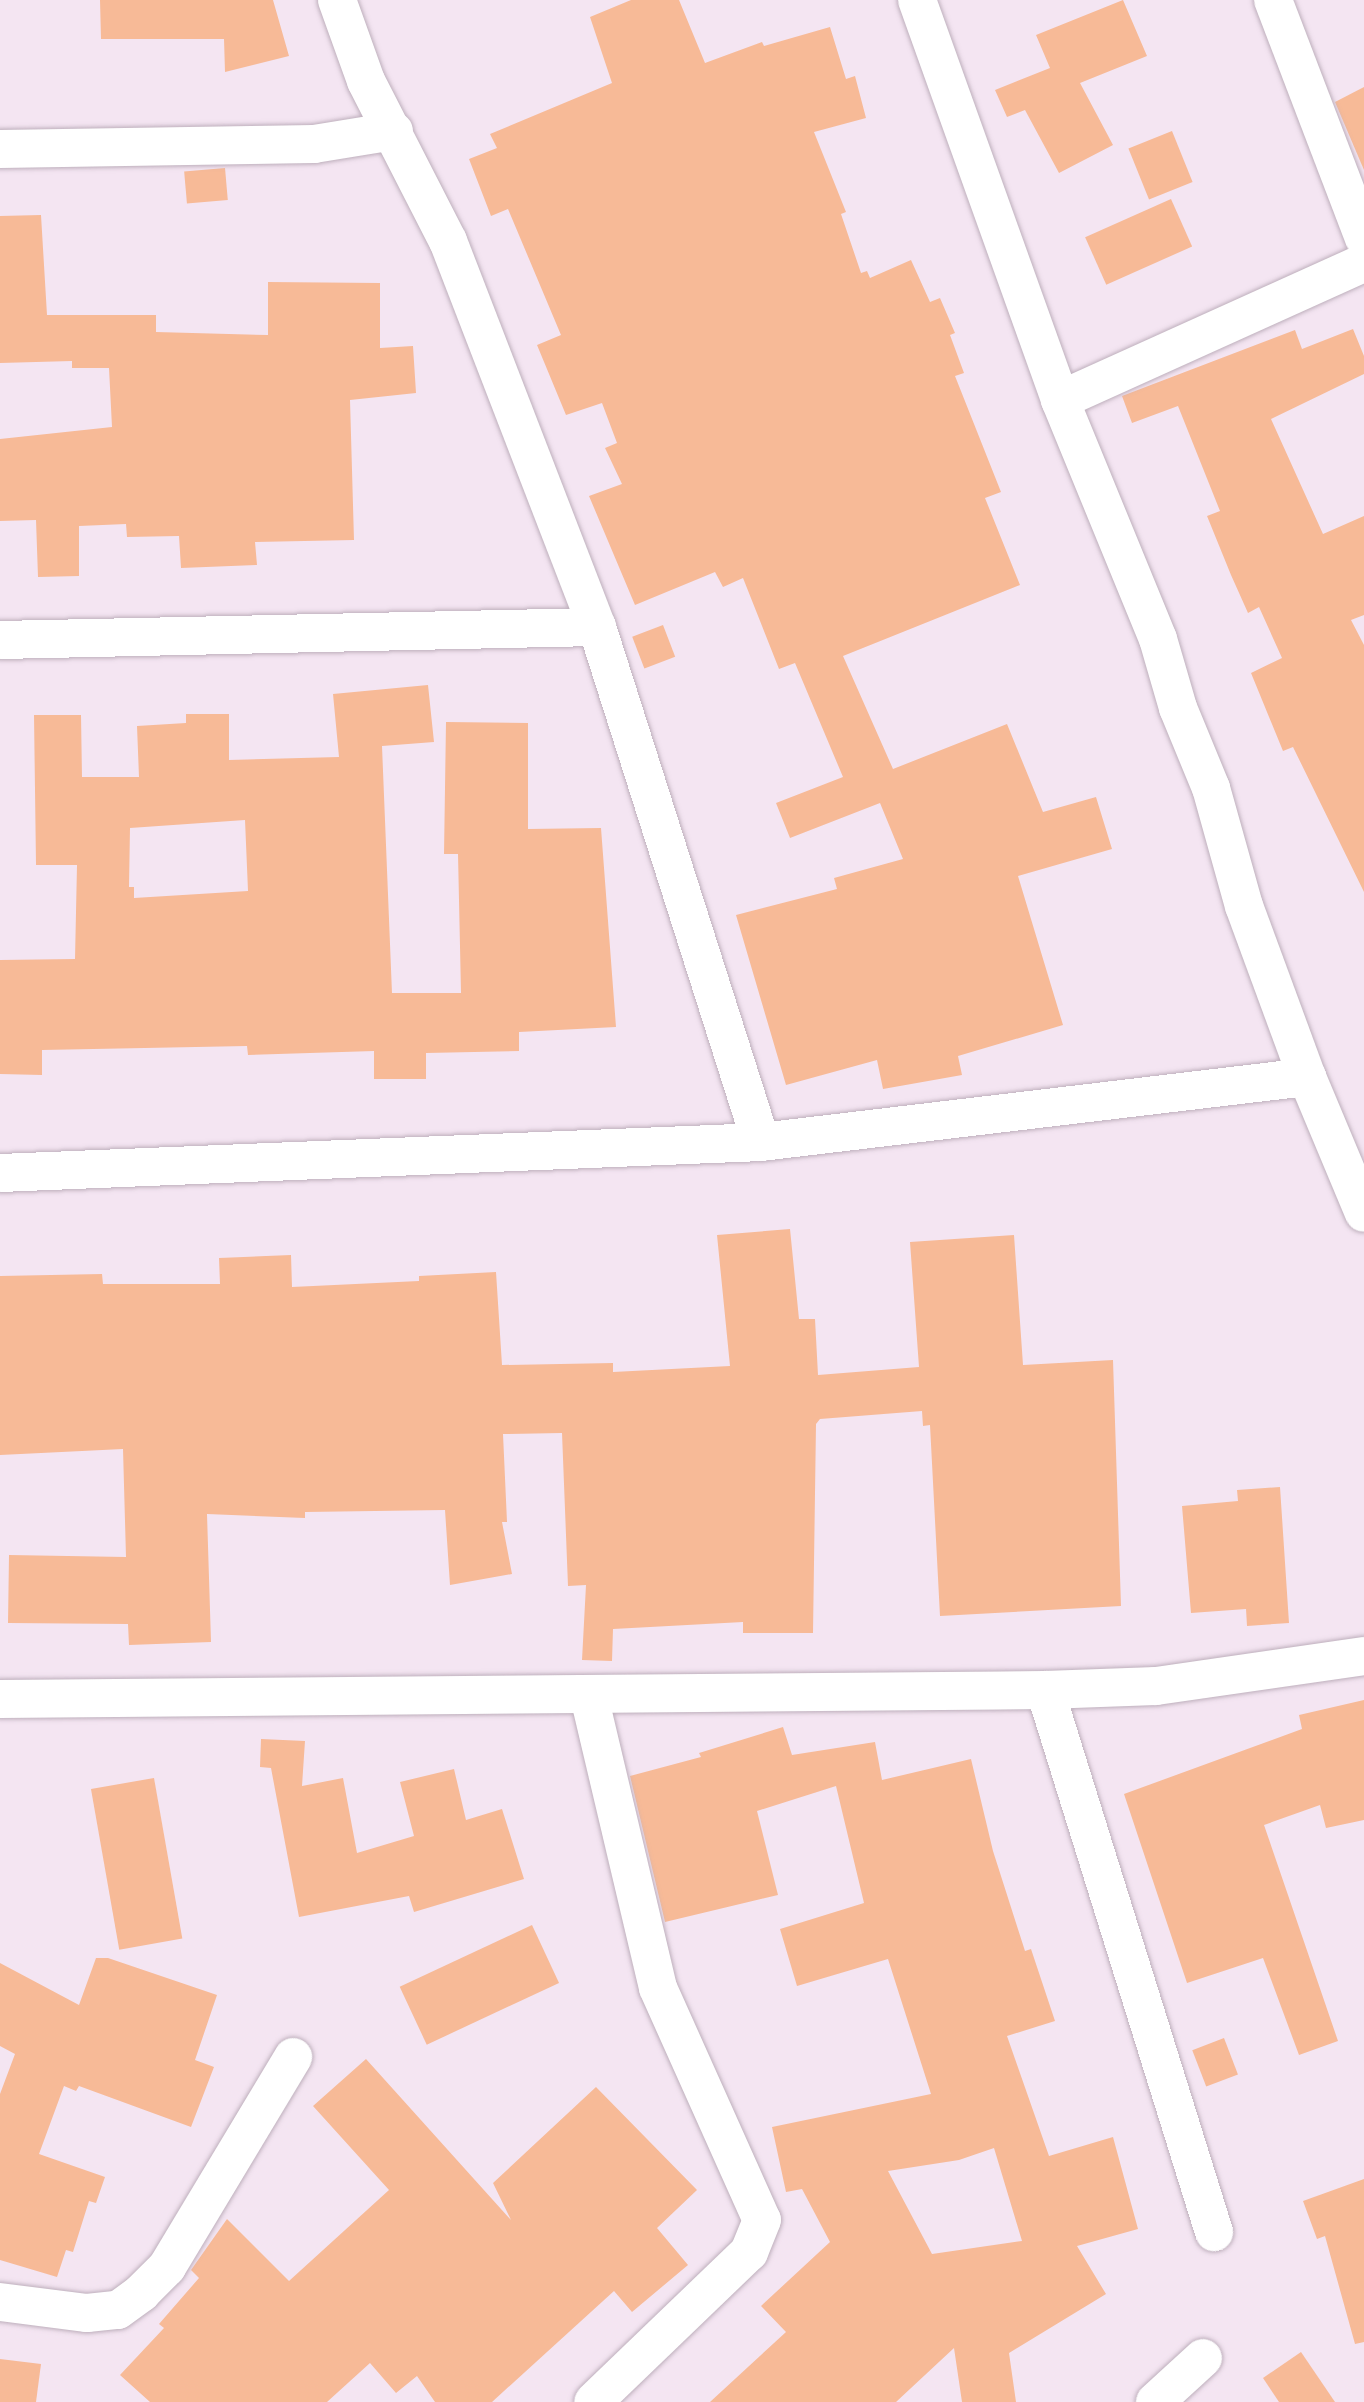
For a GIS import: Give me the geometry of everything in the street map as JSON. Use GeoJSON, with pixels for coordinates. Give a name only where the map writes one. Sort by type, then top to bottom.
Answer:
{"type":"FeatureCollection","features":[{"type":"Feature","properties":{"kind":"street"},"geometry":{"type":"LineString","coordinates":[[337,0],[366,81],[394,131],[414,181],[448,242],[597,627],[761,1142]]}},
{"type":"Feature","properties":{"kind":"street"},"geometry":{"type":"LineString","coordinates":[[917,0],[1060,400],[1158,639],[1178,708],[1211,788],[1244,906],[1307,1077],[1364,1213]]}},
{"type":"Feature","properties":{"kind":"street"},"geometry":{"type":"LineString","coordinates":[[1273,0],[1364,238]]}},
{"type":"Feature","properties":{"kind":"street"},"geometry":{"type":"LineString","coordinates":[[0,149],[314,144],[394,131]]}},
{"type":"Feature","properties":{"kind":"street"},"geometry":{"type":"LineString","coordinates":[[1060,400],[1364,263]]}},
{"type":"Feature","properties":{"kind":"street"},"geometry":{"type":"LineString","coordinates":[[0,640],[597,627]]}},
{"type":"Feature","properties":{"kind":"street"},"geometry":{"type":"LineString","coordinates":[[0,1173],[761,1142],[1307,1077]]}},
{"type":"Feature","properties":{"kind":"street"},"geometry":{"type":"LineString","coordinates":[[0,1699],[1045,1690],[1156,1686],[1364,1656]]}},
{"type":"Feature","properties":{"kind":"street"},"geometry":{"type":"LineString","coordinates":[[1045,1690],[1214,2232]]}},
{"type":"Feature","properties":{"kind":"street"},"geometry":{"type":"LineString","coordinates":[[589,1696],[658,1988],[762,2220],[749,2252],[593,2402]]}},
{"type":"Feature","properties":{"kind":"street"},"geometry":{"type":"LineString","coordinates":[[0,2302],[87,2313],[118,2310],[141,2293],[167,2267],[293,2057]]}},
{"type":"Feature","properties":{"kind":"street"},"geometry":{"type":"LineString","coordinates":[[1155,2402],[1203,2358]]}},
{"type":"Feature","properties":{"kind":"building"},"geometry":{"type":"Polygon","coordinates":[[[100,0],[273,0],[289,56],[225,72],[224,39],[101,39],[100,0]]]}},
{"type":"Feature","properties":{"kind":"building"},"geometry":{"type":"Polygon","coordinates":[[[631,0],[679,0],[705,63],[762,42],[764,46],[830,27],[846,79],[855,76],[866,118],[814,132],[846,212],[841,214],[861,273],[867,271],[870,278],[911,260],[930,302],[940,298],[955,333],[950,335],[964,373],[955,376],[1001,492],[985,498],[1020,585],[843,656],[893,769],[1007,724],[1043,812],[1096,797],[1112,849],[1018,876],[1063,1025],[958,1056],[962,1075],[883,1089],[877,1060],[786,1085],[736,915],[837,889],[834,878],[903,859],[880,803],[790,838],[776,803],[843,777],[795,663],[779,669],[743,578],[723,587],[715,572],[635,605],[589,496],[622,484],[605,448],[617,443],[602,403],[566,415],[537,345],[561,335],[508,209],[491,216],[469,159],[497,148],[490,134],[612,83],[590,17],[631,0]]]}},
{"type":"Feature","properties":{"kind":"building"},"geometry":{"type":"Polygon","coordinates":[[[1123,0],[1147,56],[1080,83],[1113,145],[1059,173],[1025,110],[1007,117],[995,90],[1050,68],[1036,35],[1123,0]]]}},
{"type":"Feature","properties":{"kind":"building"},"geometry":{"type":"Polygon","coordinates":[[[1364,87],[1364,170],[1335,102],[1364,87]]]}},
{"type":"Feature","properties":{"kind":"building"},"geometry":{"type":"Polygon","coordinates":[[[1172,131],[1193,182],[1149,200],[1128,149],[1172,131]]]}},
{"type":"Feature","properties":{"kind":"building"},"geometry":{"type":"Polygon","coordinates":[[[225,168],[228,200],[187,203],[184,172],[225,168]]]}},
{"type":"Feature","properties":{"kind":"building"},"geometry":{"type":"Polygon","coordinates":[[[1171,199],[1192,247],[1106,285],[1085,237],[1171,199]]]}},
{"type":"Feature","properties":{"kind":"building"},"geometry":{"type":"Polygon","coordinates":[[[41,215],[47,315],[156,315],[156,332],[268,335],[268,282],[380,283],[380,348],[413,346],[416,393],[350,400],[354,540],[255,542],[257,565],[181,568],[179,536],[127,537],[126,524],[79,526],[79,576],[38,577],[36,520],[0,521],[0,439],[112,427],[109,368],[72,368],[72,361],[0,363],[0,216],[41,215]]]}},
{"type":"Feature","properties":{"kind":"building"},"geometry":{"type":"Polygon","coordinates":[[[1353,329],[1364,356],[1364,374],[1271,419],[1323,534],[1364,516],[1364,615],[1351,620],[1364,645],[1364,892],[1293,747],[1283,751],[1251,673],[1282,658],[1259,607],[1248,613],[1231,575],[1207,516],[1220,511],[1178,406],[1132,423],[1122,396],[1295,330],[1302,349],[1353,329]]]}},
{"type":"Feature","properties":{"kind":"building"},"geometry":{"type":"Polygon","coordinates":[[[663,625],[675,657],[644,669],[632,637],[663,625]]]}},
{"type":"Feature","properties":{"kind":"building"},"geometry":{"type":"Polygon","coordinates":[[[428,685],[434,742],[382,746],[392,993],[461,993],[458,854],[444,854],[446,722],[528,723],[528,829],[601,828],[616,1027],[519,1032],[519,1051],[426,1053],[426,1079],[374,1079],[374,1051],[248,1055],[247,1046],[42,1050],[42,1075],[0,1074],[0,960],[75,959],[77,865],[36,865],[34,715],[81,715],[82,777],[139,777],[137,726],[186,723],[186,714],[229,714],[229,760],[339,757],[333,694],[428,685]],[[245,820],[130,828],[129,887],[134,887],[134,898],[248,891],[245,820]]]}},
{"type":"Feature","properties":{"kind":"building"},"geometry":{"type":"Polygon","coordinates":[[[790,1229],[799,1319],[815,1319],[818,1375],[919,1367],[910,1242],[1014,1235],[1023,1365],[1113,1360],[1121,1606],[940,1616],[930,1425],[923,1426],[922,1411],[820,1419],[816,1424],[813,1633],[743,1633],[743,1622],[613,1629],[612,1661],[582,1660],[586,1585],[568,1586],[562,1433],[503,1434],[507,1522],[502,1522],[512,1574],[450,1585],[445,1510],[305,1512],[305,1518],[207,1514],[211,1642],[129,1645],[128,1624],[8,1623],[9,1555],[126,1557],[123,1449],[0,1455],[0,1276],[102,1274],[103,1284],[220,1284],[219,1258],[291,1255],[292,1287],[419,1281],[419,1276],[496,1272],[502,1365],[613,1363],[613,1372],[730,1366],[717,1235],[790,1229]]]}},
{"type":"Feature","properties":{"kind":"building"},"geometry":{"type":"Polygon","coordinates":[[[1280,1487],[1289,1623],[1247,1626],[1246,1609],[1191,1613],[1182,1506],[1238,1501],[1237,1490],[1280,1487]]]}},
{"type":"Feature","properties":{"kind":"building"},"geometry":{"type":"Polygon","coordinates":[[[1364,1700],[1364,1820],[1326,1828],[1320,1805],[1264,1825],[1338,2041],[1299,2055],[1263,1958],[1187,1983],[1124,1794],[1302,1729],[1299,1715],[1364,1700]]]}},
{"type":"Feature","properties":{"kind":"building"},"geometry":{"type":"Polygon","coordinates":[[[783,1727],[792,1755],[875,1742],[882,1780],[971,1759],[993,1851],[1025,1951],[1031,1949],[1055,2021],[1007,2036],[1049,2156],[1113,2137],[1138,2229],[1077,2246],[1106,2294],[1009,2353],[1016,2402],[962,2402],[954,2348],[896,2402],[710,2402],[786,2332],[761,2306],[830,2242],[802,2189],[786,2192],[772,2127],[931,2094],[888,1959],[797,1986],[780,1929],[864,1903],[836,1786],[757,1811],[778,1895],[665,1922],[630,1776],[701,1757],[699,1753],[783,1727]],[[994,2148],[959,2160],[888,2171],[932,2254],[1022,2241],[994,2148]]]}},
{"type":"Feature","properties":{"kind":"building"},"geometry":{"type":"Polygon","coordinates":[[[261,1739],[305,1741],[302,1786],[343,1778],[357,1853],[414,1836],[400,1782],[454,1769],[466,1820],[502,1809],[524,1879],[414,1912],[409,1896],[299,1917],[271,1768],[260,1767],[261,1739]]]}},
{"type":"Feature","properties":{"kind":"building"},"geometry":{"type":"Polygon","coordinates":[[[154,1778],[182,1939],[119,1950],[91,1789],[154,1778]]]}},
{"type":"Feature","properties":{"kind":"building"},"geometry":{"type":"Polygon","coordinates":[[[532,1925],[559,1983],[427,2045],[400,1987],[532,1925]]]}},
{"type":"Feature","properties":{"kind":"building"},"geometry":{"type":"Polygon","coordinates":[[[96,1958],[108,1958],[217,1995],[195,2060],[214,2067],[191,2127],[79,2086],[76,2091],[64,2086],[39,2154],[105,2177],[96,2203],[89,2201],[73,2252],[66,2250],[57,2277],[0,2260],[0,2094],[15,2054],[0,2046],[0,1963],[79,2005],[96,1958]]]}},
{"type":"Feature","properties":{"kind":"building"},"geometry":{"type":"Polygon","coordinates":[[[1224,2038],[1238,2074],[1206,2087],[1192,2050],[1224,2038]]]}},
{"type":"Feature","properties":{"kind":"building"},"geometry":{"type":"Polygon","coordinates":[[[366,2059],[511,2220],[493,2183],[596,2087],[697,2190],[657,2228],[688,2265],[632,2312],[614,2291],[492,2402],[435,2402],[417,2376],[396,2393],[370,2363],[327,2402],[150,2402],[120,2375],[164,2328],[159,2324],[199,2278],[191,2270],[227,2219],[289,2281],[389,2190],[313,2106],[366,2059]]]}},
{"type":"Feature","properties":{"kind":"building"},"geometry":{"type":"Polygon","coordinates":[[[1364,2179],[1364,2342],[1355,2344],[1325,2236],[1317,2239],[1303,2201],[1364,2179]]]}},
{"type":"Feature","properties":{"kind":"building"},"geometry":{"type":"Polygon","coordinates":[[[1301,2352],[1335,2402],[1279,2402],[1263,2378],[1301,2352]]]}},
{"type":"Feature","properties":{"kind":"building"},"geometry":{"type":"Polygon","coordinates":[[[0,2359],[41,2364],[36,2402],[0,2402],[0,2359]]]}}]}
